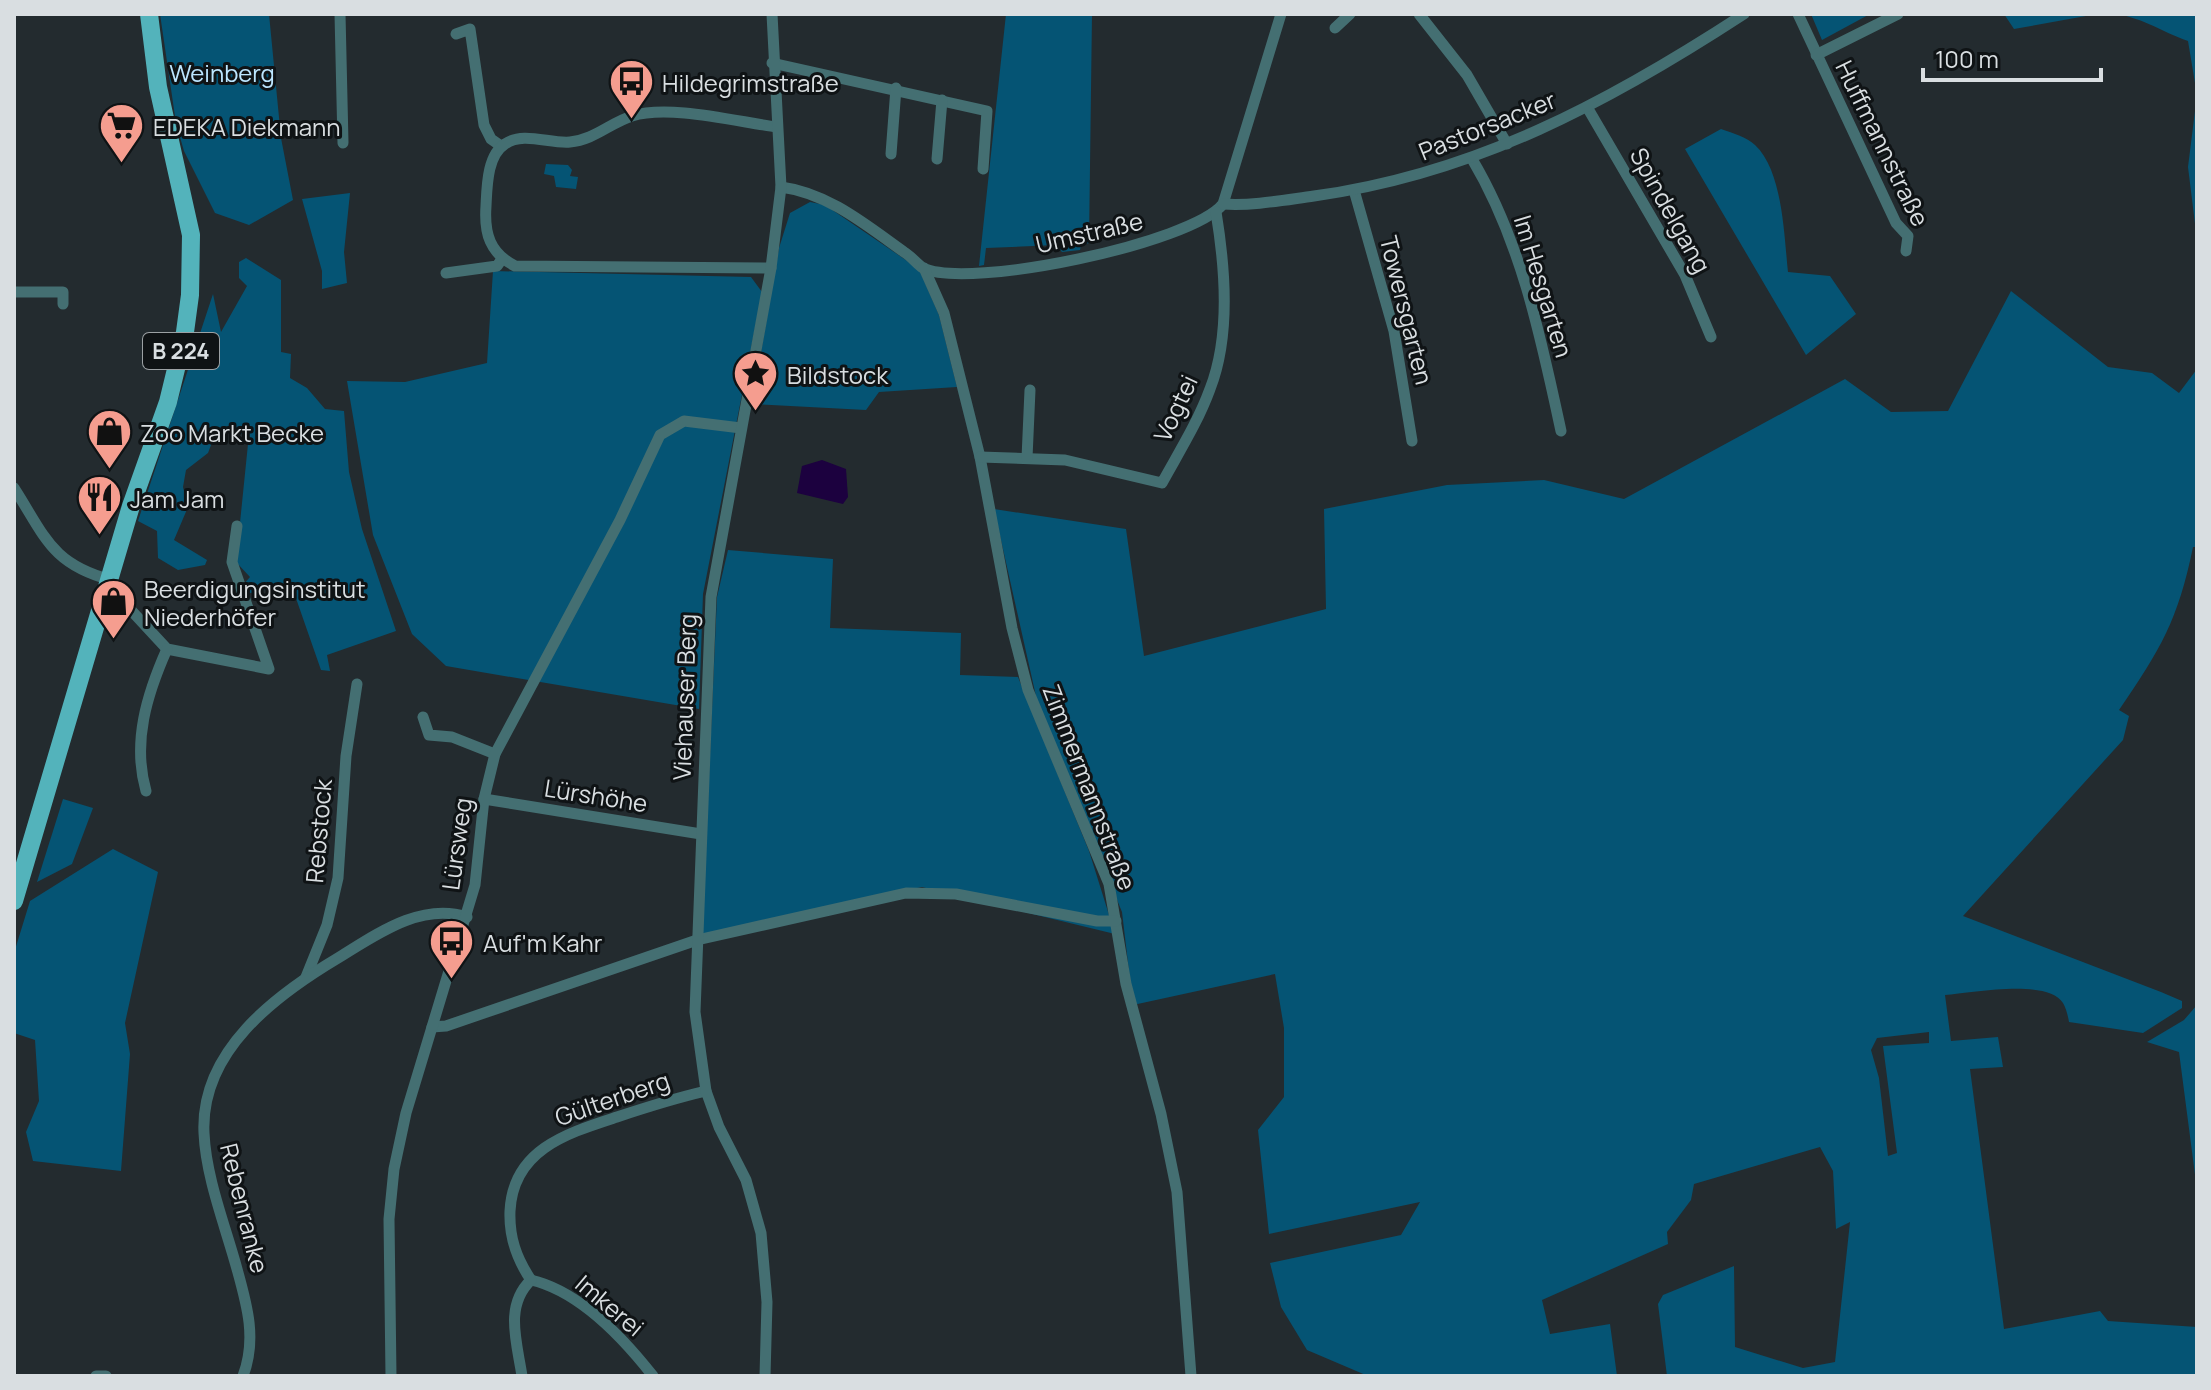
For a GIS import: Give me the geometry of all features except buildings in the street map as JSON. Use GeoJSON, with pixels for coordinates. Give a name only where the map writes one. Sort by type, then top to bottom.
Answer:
{"type":"FeatureCollection","features":[{"type":"Feature","properties":{"kind":"main road","name":"B 224"},"geometry":{"type":"LineString","coordinates":[[14,901],[131,506],[168,402],[190,295],[192,262],[188,209],[158,87],[149,14]]}},
{"type":"Feature","properties":{"kind":"street"},"geometry":{"type":"LineString","coordinates":[[340,14],[343,143]]}},
{"type":"Feature","properties":{"kind":"street","name":"Viehauser Berg"},"geometry":{"type":"LineString","coordinates":[[765,1376],[767,1290],[761,1233],[746,1180],[719,1127],[706,1091],[695,1029],[711,597],[771,268],[781,187],[772,63],[772,14]]}},
{"type":"Feature","properties":{"kind":"street"},"geometry":{"type":"LineString","coordinates":[[1219,208],[1281,14]]}},
{"type":"Feature","properties":{"kind":"street"},"geometry":{"type":"LineString","coordinates":[[1335,28],[1350,14]]}},
{"type":"Feature","properties":{"kind":"street"},"geometry":{"type":"LineString","coordinates":[[1419,14],[1467,75],[1507,144]]}},
{"type":"Feature","properties":{"kind":"street","name":"Pastorsacker"},"geometry":{"type":"LineString","coordinates":[[1219,208],[1411,179],[1472,159],[1587,107],[1744,14]]}},
{"type":"Feature","properties":{"kind":"street","name":"Huffmannstraße"},"geometry":{"type":"LineString","coordinates":[[1798,14],[1896,223],[1908,236],[1906,251]]}},
{"type":"Feature","properties":{"kind":"street","name":"Huffmannstraße"},"geometry":{"type":"LineString","coordinates":[[1816,55],[1898,14]]}},
{"type":"Feature","properties":{"kind":"street"},"geometry":{"type":"LineString","coordinates":[[456,34],[470,29],[484,125],[491,139],[501,146]]}},
{"type":"Feature","properties":{"kind":"street"},"geometry":{"type":"LineString","coordinates":[[772,63],[896,88],[987,111],[983,169]]}},
{"type":"Feature","properties":{"kind":"street"},"geometry":{"type":"LineString","coordinates":[[891,154],[896,88]]}},
{"type":"Feature","properties":{"kind":"street"},"geometry":{"type":"LineString","coordinates":[[937,159],[942,100]]}},
{"type":"Feature","properties":{"kind":"street","name":"Spindelgang"},"geometry":{"type":"LineString","coordinates":[[1587,107],[1685,275],[1711,337]]}},
{"type":"Feature","properties":{"kind":"street"},"geometry":{"type":"LineString","coordinates":[[771,268],[515,266],[502,259],[487,238],[485,212],[492,162],[501,146],[514,139],[558,143],[586,140],[632,116],[659,112],[777,127]]}},
{"type":"Feature","properties":{"kind":"street","name":"Im Hesgarten"},"geometry":{"type":"LineString","coordinates":[[1472,159],[1493,200],[1519,267],[1545,354],[1561,431]]}},
{"type":"Feature","properties":{"kind":"street","name":"Umstraße"},"geometry":{"type":"LineString","coordinates":[[781,187],[823,198],[924,268],[975,274],[1028,269],[1164,237],[1219,208]]}},
{"type":"Feature","properties":{"kind":"street","name":"Towersgarten"},"geometry":{"type":"LineString","coordinates":[[1354,190],[1394,331],[1412,441]]}},
{"type":"Feature","properties":{"kind":"street","name":"Vogtei"},"geometry":{"type":"LineString","coordinates":[[980,457],[1065,460],[1162,483],[1200,413],[1215,374],[1223,308],[1219,208]]}},
{"type":"Feature","properties":{"kind":"street"},"geometry":{"type":"LineString","coordinates":[[446,273],[497,266],[502,259]]}},
{"type":"Feature","properties":{"kind":"street","name":"Zimmermannstraße"},"geometry":{"type":"LineString","coordinates":[[924,268],[944,313],[980,457],[1012,628],[1028,690],[1109,884],[1126,984],[1161,1114],[1177,1192],[1191,1376]]}},
{"type":"Feature","properties":{"kind":"street"},"geometry":{"type":"LineString","coordinates":[[14,292],[63,292],[63,304]]}},
{"type":"Feature","properties":{"kind":"street"},"geometry":{"type":"LineString","coordinates":[[1027,458],[1030,390]]}},
{"type":"Feature","properties":{"kind":"street","name":"Lürsweg"},"geometry":{"type":"LineString","coordinates":[[391,1376],[389,1219],[394,1169],[432,1027],[475,885],[484,799],[495,754],[613,533],[660,435],[684,421],[741,428]]}},
{"type":"Feature","properties":{"kind":"street"},"geometry":{"type":"LineString","coordinates":[[14,488],[60,557],[109,587],[167,649],[269,669],[232,562],[237,526]]}},
{"type":"Feature","properties":{"kind":"street"},"geometry":{"type":"LineString","coordinates":[[146,791],[141,772],[143,719],[151,686],[167,649]]}},
{"type":"Feature","properties":{"kind":"street","name":"Rebstock"},"geometry":{"type":"LineString","coordinates":[[306,977],[327,925],[338,878],[346,756],[357,684]]}},
{"type":"Feature","properties":{"kind":"street"},"geometry":{"type":"LineString","coordinates":[[423,717],[429,735],[452,737],[495,754]]}},
{"type":"Feature","properties":{"kind":"street","name":"Lürshöhe"},"geometry":{"type":"LineString","coordinates":[[484,799],[701,834]]}},
{"type":"Feature","properties":{"kind":"street"},"geometry":{"type":"LineString","coordinates":[[432,1027],[446,1026],[697,940],[906,893],[929,892],[1002,901],[1097,921],[1116,921]]}},
{"type":"Feature","properties":{"kind":"street","name":"Rebenranke"},"geometry":{"type":"LineString","coordinates":[[243,1376],[251,1332],[247,1304],[207,1162],[203,1130],[210,1091],[223,1059],[242,1030],[306,977],[365,942],[422,915],[441,911],[467,917]]}},
{"type":"Feature","properties":{"kind":"street","name":"Gülterberg"},"geometry":{"type":"LineString","coordinates":[[531,1280],[515,1250],[510,1227],[511,1202],[517,1178],[539,1150],[560,1136],[706,1091]]}},
{"type":"Feature","properties":{"kind":"street"},"geometry":{"type":"LineString","coordinates":[[522,1376],[515,1302],[531,1280]]}},
{"type":"Feature","properties":{"kind":"street","name":"Imkerei"},"geometry":{"type":"LineString","coordinates":[[531,1280],[556,1288],[584,1308],[653,1376]]}},
{"type":"Feature","properties":{"kind":"street"},"geometry":{"type":"LineString","coordinates":[[96,1376],[106,1376]]}},
{"type":"Feature","properties":{"kind":"green space","name":"Weinberg"},"geometry":{"type":"Polygon","coordinates":[[[160,14],[269,14],[281,138],[293,200],[249,225],[215,213],[184,151],[176,123],[160,14]]]}},
{"type":"Feature","properties":{"kind":"green space"},"geometry":{"type":"Polygon","coordinates":[[[1006,14],[1092,14],[1089,243],[1081,245],[1080,250],[1062,252],[1056,245],[986,248],[984,265],[979,266],[1006,14]]]}},
{"type":"Feature","properties":{"kind":"green space"},"geometry":{"type":"Polygon","coordinates":[[[1811,14],[1870,14],[1822,40],[1811,14]]]}},
{"type":"Feature","properties":{"kind":"green space"},"geometry":{"type":"Polygon","coordinates":[[[2004,14],[2097,14],[2014,29],[2004,14]]]}},
{"type":"Feature","properties":{"kind":"green space"},"geometry":{"type":"Polygon","coordinates":[[[2112,14],[2197,14],[2197,95],[2188,41],[2141,21],[2112,14]]]}},
{"type":"Feature","properties":{"kind":"green space"},"geometry":{"type":"Polygon","coordinates":[[[2197,95],[2197,240],[2188,167],[2197,95]]]}},
{"type":"Feature","properties":{"kind":"green space"},"geometry":{"type":"Polygon","coordinates":[[[1721,129],[1752,142],[1764,156],[1777,187],[1788,272],[1830,276],[1856,314],[1806,355],[1685,149],[1721,129]]]}},
{"type":"Feature","properties":{"kind":"green space"},"geometry":{"type":"Polygon","coordinates":[[[546,164],[568,165],[572,170],[570,176],[578,177],[576,189],[556,187],[554,176],[544,174],[546,164]]]}},
{"type":"Feature","properties":{"kind":"green space"},"geometry":{"type":"Polygon","coordinates":[[[350,193],[344,252],[347,283],[322,289],[322,271],[302,199],[350,193]]]}},
{"type":"Feature","properties":{"kind":"green space"},"geometry":{"type":"Polygon","coordinates":[[[810,202],[825,205],[919,269],[939,315],[957,387],[879,392],[866,410],[752,404],[779,248],[790,213],[810,202]]]}},
{"type":"Feature","properties":{"kind":"green space"},"geometry":{"type":"Polygon","coordinates":[[[246,258],[281,280],[281,352],[291,354],[290,378],[307,388],[325,409],[344,411],[349,472],[362,529],[396,631],[327,655],[330,671],[321,670],[291,584],[246,594],[243,585],[250,577],[236,562],[248,444],[245,435],[222,427],[216,432],[208,453],[186,470],[183,487],[188,507],[174,540],[207,560],[205,565],[178,570],[158,558],[157,531],[138,521],[213,294],[221,332],[247,286],[239,278],[239,262],[246,258]]]}},
{"type":"Feature","properties":{"kind":"green space"},"geometry":{"type":"Polygon","coordinates":[[[493,271],[751,277],[762,292],[703,594],[699,709],[446,666],[412,634],[373,535],[347,381],[405,382],[487,363],[493,271]]]}},
{"type":"Feature","properties":{"kind":"green space"},"geometry":{"type":"Polygon","coordinates":[[[2011,291],[2108,367],[2152,373],[2179,393],[2197,369],[2197,547],[2193,547],[2181,595],[2166,633],[2119,710],[2129,716],[2123,740],[1963,916],[2161,992],[2182,1001],[2182,1008],[2143,1033],[2069,1022],[2063,1003],[2055,995],[2042,991],[2008,989],[1945,995],[1951,1041],[1998,1037],[2003,1067],[1970,1069],[2004,1329],[2100,1311],[2108,1321],[2197,1327],[2197,1376],[1667,1376],[1658,1304],[1663,1295],[1734,1266],[1735,1347],[1803,1368],[1835,1362],[1850,1222],[1836,1229],[1833,1171],[1820,1147],[1694,1184],[1691,1200],[1667,1232],[1668,1244],[1542,1300],[1550,1334],[1610,1324],[1617,1376],[1368,1376],[1307,1350],[1281,1307],[1270,1263],[1401,1235],[1420,1202],[1269,1234],[1258,1130],[1284,1097],[1284,1028],[1275,974],[1133,1005],[1122,912],[1038,705],[994,509],[1126,529],[1144,656],[1326,609],[1324,509],[1447,485],[1544,480],[1624,499],[1845,379],[1891,412],[1948,411],[2011,291]],[[1929,1032],[1877,1038],[1871,1050],[1879,1078],[1888,1156],[1897,1153],[1883,1046],[1929,1043],[1929,1032]]]}},
{"type":"Feature","properties":{"kind":"green space"},"geometry":{"type":"Polygon","coordinates":[[[728,550],[833,559],[830,628],[961,633],[960,675],[1018,677],[1089,851],[1115,934],[922,887],[702,935],[717,597],[728,550]]]}},
{"type":"Feature","properties":{"kind":"green space"},"geometry":{"type":"Polygon","coordinates":[[[63,799],[93,808],[72,864],[37,882],[63,799]]]}},
{"type":"Feature","properties":{"kind":"green space"},"geometry":{"type":"Polygon","coordinates":[[[113,849],[158,872],[125,1023],[130,1054],[121,1171],[33,1161],[26,1132],[39,1101],[35,1040],[14,1033],[14,953],[30,901],[113,849]]]}},
{"type":"Feature","properties":{"kind":"green space"},"geometry":{"type":"Polygon","coordinates":[[[2197,1005],[2197,1190],[2179,1052],[2147,1042],[2184,1020],[2197,1005]]]}},
{"type":"Feature","properties":{"kind":"shaded area"},"geometry":{"type":"Polygon","coordinates":[[[822,460],[846,469],[848,497],[843,504],[797,493],[802,466],[822,460]]]}},
{"type":"Feature","properties":{"kind":"place","name":"Hildegrimstraße"},"geometry":{"type":"Point","coordinates":[631,121]}},
{"type":"Feature","properties":{"kind":"place","name":"EDEKA Diekmann"},"geometry":{"type":"Point","coordinates":[122,165]}},
{"type":"Feature","properties":{"kind":"place","name":"Bildstock"},"geometry":{"type":"Point","coordinates":[756,413]}},
{"type":"Feature","properties":{"kind":"place","name":"Zoo Markt Becke"},"geometry":{"type":"Point","coordinates":[109,471]}},
{"type":"Feature","properties":{"kind":"place","name":"Jam Jam"},"geometry":{"type":"Point","coordinates":[99,537]}},
{"type":"Feature","properties":{"kind":"place","name":"Beerdigungsinstitut Niederhöfer"},"geometry":{"type":"Point","coordinates":[113,641]}},
{"type":"Feature","properties":{"kind":"place","name":"Auf'm Kahr"},"geometry":{"type":"Point","coordinates":[452,981]}}]}
